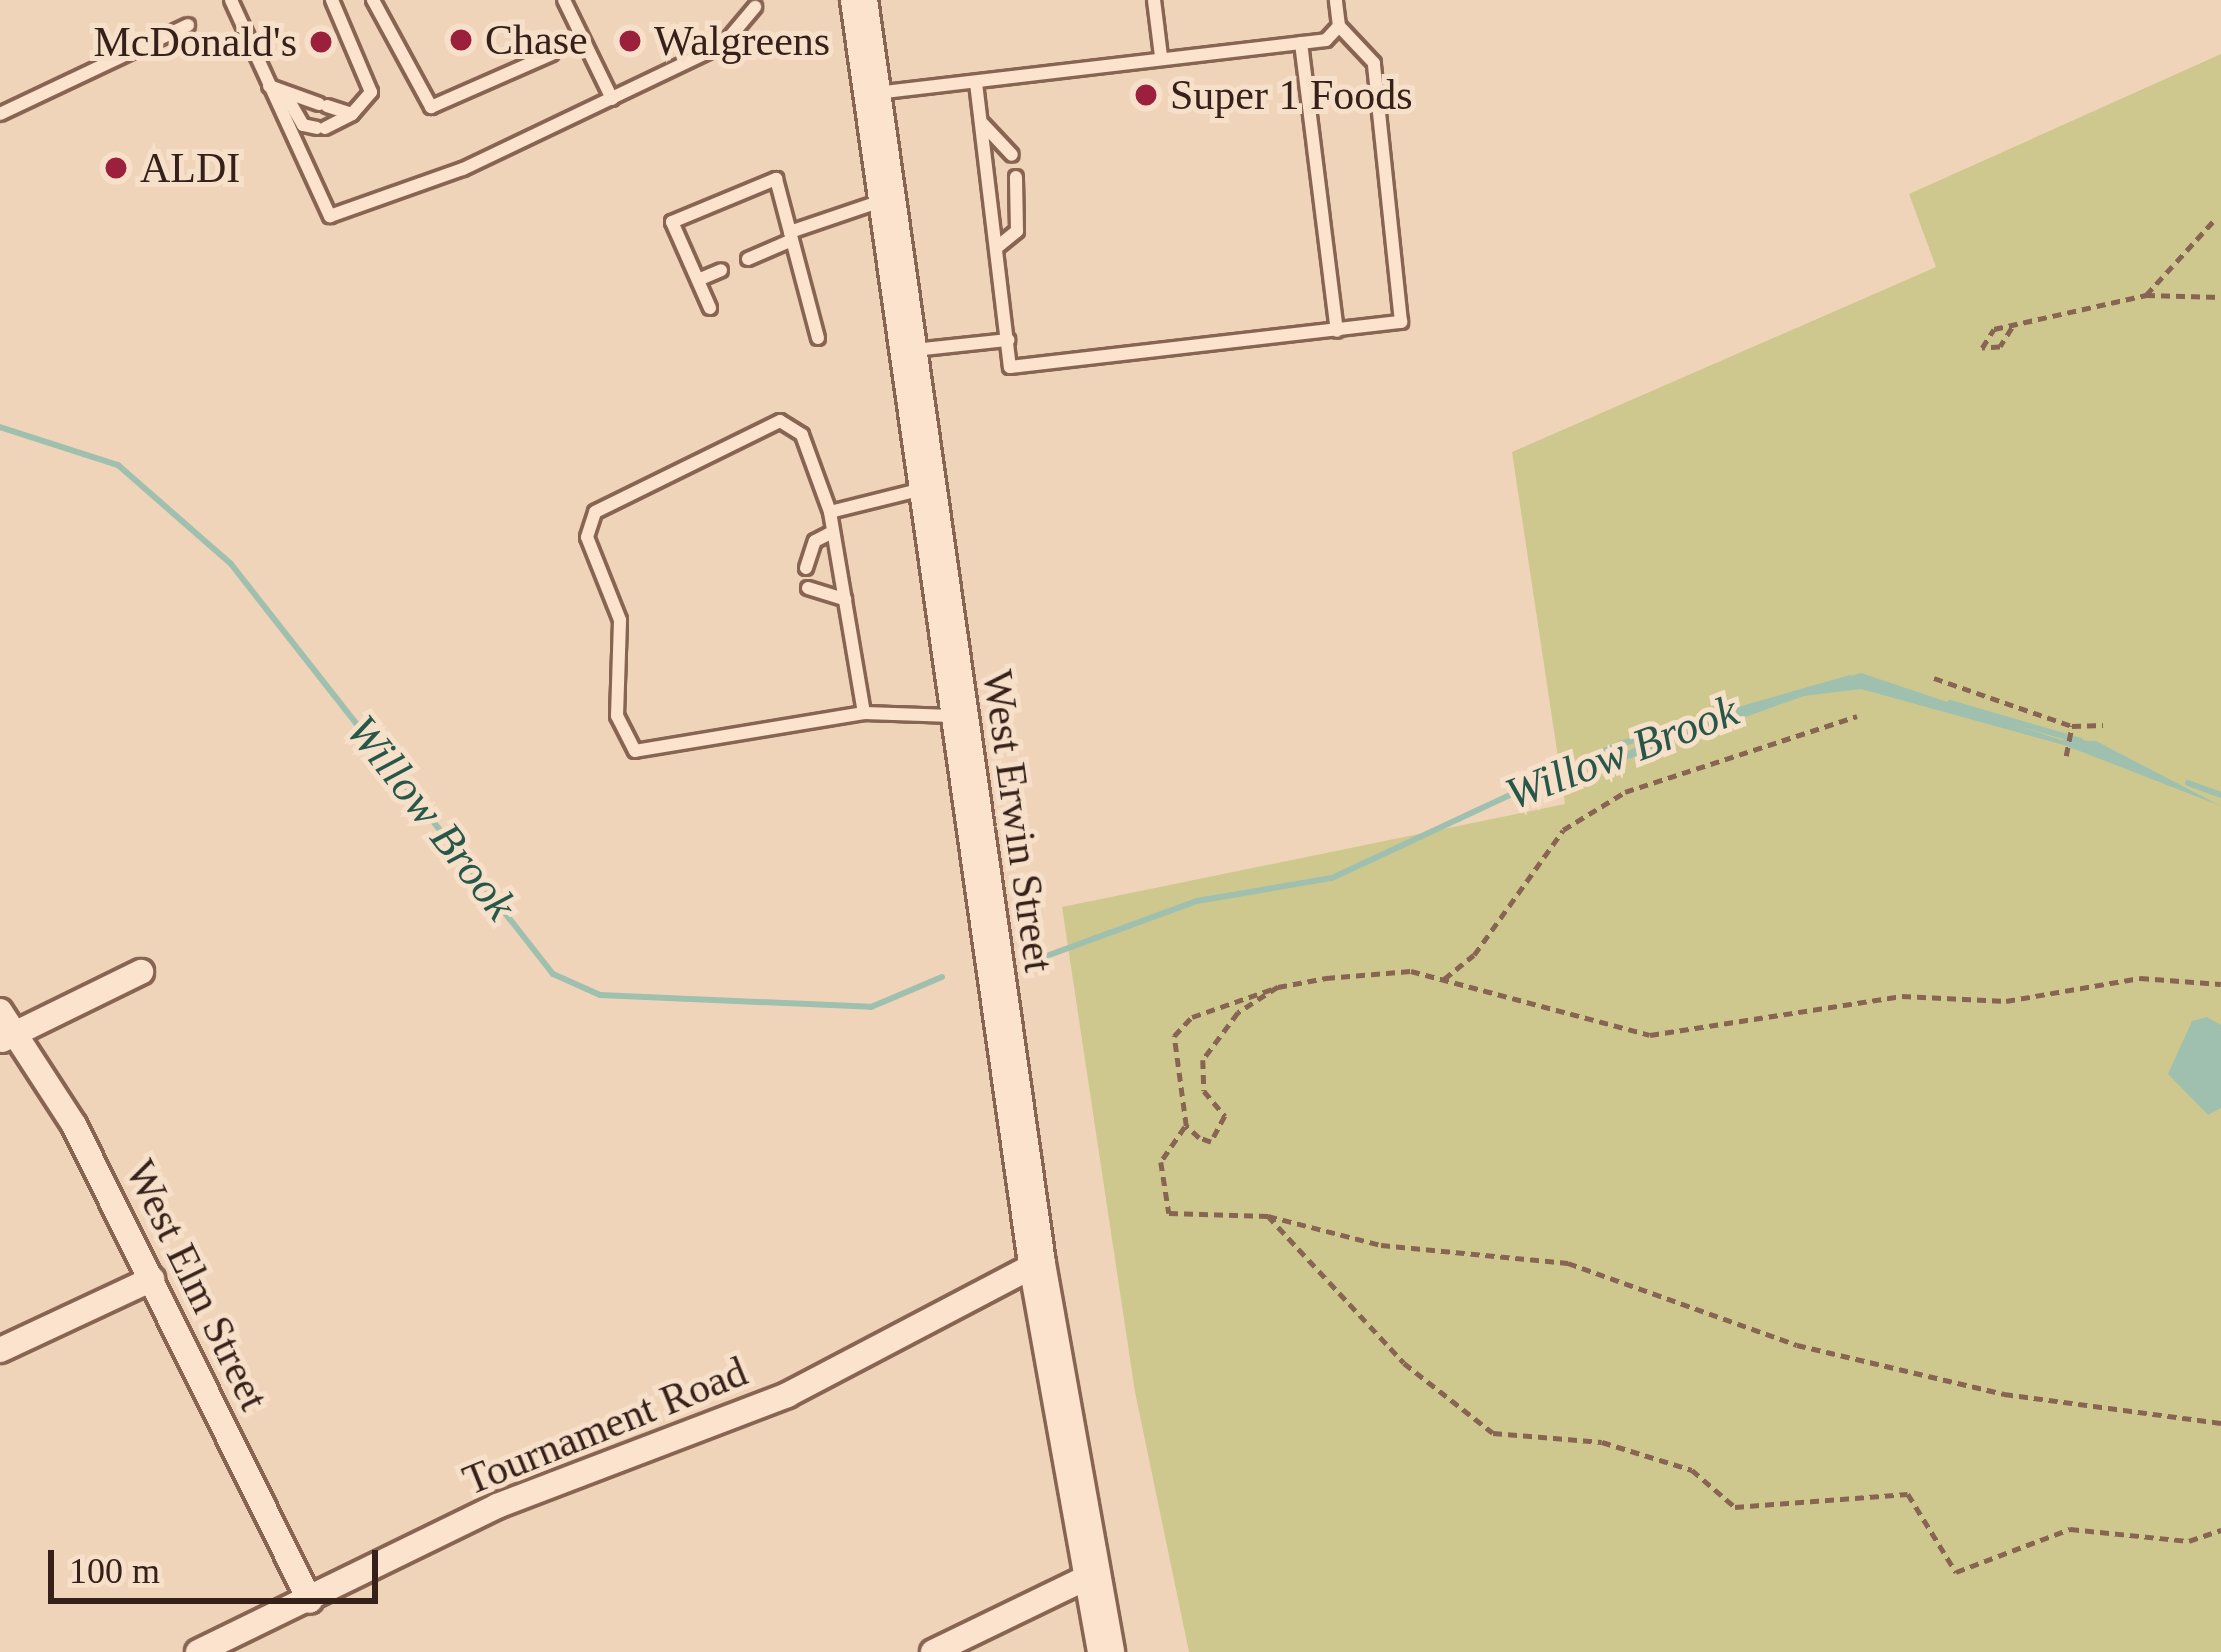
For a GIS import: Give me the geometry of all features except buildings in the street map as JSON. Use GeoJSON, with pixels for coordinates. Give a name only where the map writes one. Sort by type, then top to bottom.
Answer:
{"type":"FeatureCollection","features":[{"type":"Feature","properties":{"kind":"main road","name":"West Erwin Street"},"geometry":{"type":"LineString","coordinates":[[859,0],[904,352],[1036,1264],[1106,1652]]}},
{"type":"Feature","properties":{"kind":"street"},"geometry":{"type":"LineString","coordinates":[[8,1037],[141,972]]}},
{"type":"Feature","properties":{"kind":"street","name":"West Elm Street"},"geometry":{"type":"LineString","coordinates":[[0,1011],[8,1037],[152,1279],[310,1601]]}},
{"type":"Feature","properties":{"kind":"street","name":"Tournament Road"},"geometry":{"type":"LineString","coordinates":[[198,1652],[497,1506],[766,1405],[1036,1264]]}},
{"type":"Feature","properties":{"kind":"street"},"geometry":{"type":"LineString","coordinates":[[0,1350],[152,1279]]}},
{"type":"Feature","properties":{"kind":"street"},"geometry":{"type":"LineString","coordinates":[[933,1652],[1090,1576]]}},
{"type":"Feature","properties":{"kind":"lane"},"geometry":{"type":"LineString","coordinates":[[231,0],[330,216],[442,174],[723,46],[753,4],[769,0]]}},
{"type":"Feature","properties":{"kind":"lane"},"geometry":{"type":"LineString","coordinates":[[284,91],[303,125],[321,128],[352,114],[371,92],[332,0]]}},
{"type":"Feature","properties":{"kind":"lane"},"geometry":{"type":"LineString","coordinates":[[373,0],[431,107],[552,54]]}},
{"type":"Feature","properties":{"kind":"lane"},"geometry":{"type":"LineString","coordinates":[[564,0],[611,99]]}},
{"type":"Feature","properties":{"kind":"lane"},"geometry":{"type":"LineString","coordinates":[[1154,0],[1161,56]]}},
{"type":"Feature","properties":{"kind":"lane"},"geometry":{"type":"LineString","coordinates":[[976,83],[1010,368],[1400,322],[1374,62],[1339,26],[1336,0]]}},
{"type":"Feature","properties":{"kind":"lane"},"geometry":{"type":"LineString","coordinates":[[0,114],[188,26]]}},
{"type":"Feature","properties":{"kind":"lane"},"geometry":{"type":"LineString","coordinates":[[869,94],[1301,43],[1339,26]]}},
{"type":"Feature","properties":{"kind":"lane"},"geometry":{"type":"LineString","coordinates":[[1301,43],[1337,331]]}},
{"type":"Feature","properties":{"kind":"lane"},"geometry":{"type":"LineString","coordinates":[[269,86],[352,114]]}},
{"type":"Feature","properties":{"kind":"lane"},"geometry":{"type":"LineString","coordinates":[[983,124],[1012,155]]}},
{"type":"Feature","properties":{"kind":"lane"},"geometry":{"type":"LineString","coordinates":[[996,248],[1017,231],[1016,177]]}},
{"type":"Feature","properties":{"kind":"lane"},"geometry":{"type":"LineString","coordinates":[[710,308],[672,222],[776,179],[818,338]]}},
{"type":"Feature","properties":{"kind":"lane"},"geometry":{"type":"LineString","coordinates":[[748,259],[791,236],[885,200]]}},
{"type":"Feature","properties":{"kind":"lane"},"geometry":{"type":"LineString","coordinates":[[698,280],[722,270]]}},
{"type":"Feature","properties":{"kind":"lane"},"geometry":{"type":"LineString","coordinates":[[904,352],[1008,340]]}},
{"type":"Feature","properties":{"kind":"lane"},"geometry":{"type":"LineString","coordinates":[[864,713],[830,512],[802,435],[780,421],[595,512],[587,537],[620,620],[616,716],[635,751],[649,753],[864,713],[957,716]]}},
{"type":"Feature","properties":{"kind":"lane"},"geometry":{"type":"LineString","coordinates":[[830,512],[924,489]]}},
{"type":"Feature","properties":{"kind":"lane"},"geometry":{"type":"LineString","coordinates":[[806,568],[815,541],[833,532]]}},
{"type":"Feature","properties":{"kind":"lane"},"geometry":{"type":"LineString","coordinates":[[808,588],[845,599]]}},
{"type":"Feature","properties":{"kind":"path"},"geometry":{"type":"LineString","coordinates":[[2146,295],[2216,218]]}},
{"type":"Feature","properties":{"kind":"path"},"geometry":{"type":"LineString","coordinates":[[2012,328],[2000,347],[1982,348],[1980,338],[2012,328],[2146,295],[2221,297]]}},
{"type":"Feature","properties":{"kind":"path"},"geometry":{"type":"LineString","coordinates":[[1934,677],[2072,729],[2103,725]]}},
{"type":"Feature","properties":{"kind":"path"},"geometry":{"type":"LineString","coordinates":[[1444,979],[1474,955],[1563,830],[1625,792],[1857,716]]}},
{"type":"Feature","properties":{"kind":"path"},"geometry":{"type":"LineString","coordinates":[[2067,753],[2072,729]]}},
{"type":"Feature","properties":{"kind":"path"},"geometry":{"type":"LineString","coordinates":[[2221,984],[2140,978],[2006,1001],[1902,996],[1649,1035],[1411,971],[1278,987],[1192,1017],[1174,1036],[1186,1126],[1161,1162],[1169,1214],[1268,1216],[1381,1245],[1568,1263],[1797,1345],[2004,1394],[2221,1423]]}},
{"type":"Feature","properties":{"kind":"path"},"geometry":{"type":"LineString","coordinates":[[1186,1126],[1211,1142],[1222,1133],[1204,1060],[1238,1012],[1278,987]]}},
{"type":"Feature","properties":{"kind":"path"},"geometry":{"type":"LineString","coordinates":[[1268,1216],[1417,1374],[1493,1433],[1602,1442],[1692,1470],[1735,1507],[1908,1494],[1956,1572],[2070,1529],[2189,1541],[2221,1531]]}},
{"type":"Feature","properties":{"kind":"shaded area"},"geometry":{"type":"Polygon","coordinates":[[[2221,54],[2221,1652],[1189,1652],[1135,1392],[1062,907],[1565,804],[1512,452],[1936,267],[1909,194],[2221,54]]]}},
{"type":"Feature","properties":{"kind":"shaded area"},"geometry":{"type":"Polygon","coordinates":[[[1861,673],[2061,740],[2096,741],[2221,806],[2064,745],[1861,689],[1804,696],[1584,775],[1658,735],[1861,673]]]}},
{"type":"Feature","properties":{"kind":"shaded area"},"geometry":{"type":"Polygon","coordinates":[[[2207,1017],[2221,1025],[2221,1108],[2208,1115],[2168,1074],[2192,1021],[2207,1017]]]}},
{"type":"Feature","properties":{"kind":"waterway","name":"Willow Brook"},"geometry":{"type":"LineString","coordinates":[[0,427],[118,465],[231,564],[553,974],[600,995],[871,1007],[942,977]]}},
{"type":"Feature","properties":{"kind":"waterway","name":"Willow Brook"},"geometry":{"type":"LineString","coordinates":[[1030,962],[1197,901],[1332,878],[1620,744],[1850,678]]}},
{"type":"Feature","properties":{"kind":"waterway","name":"Willow Brook"},"geometry":{"type":"LineString","coordinates":[[1950,703],[2081,741]]}},
{"type":"Feature","properties":{"kind":"waterway","name":"Willow Brook"},"geometry":{"type":"LineString","coordinates":[[2188,783],[2221,795]]}},
{"type":"Feature","properties":{"kind":"place","name":"Chase"},"geometry":{"type":"Point","coordinates":[461,40]}},
{"type":"Feature","properties":{"kind":"place","name":"Walgreens"},"geometry":{"type":"Point","coordinates":[630,41]}},
{"type":"Feature","properties":{"kind":"place","name":"McDonald's"},"geometry":{"type":"Point","coordinates":[321,42]}},
{"type":"Feature","properties":{"kind":"place","name":"Super 1 Foods"},"geometry":{"type":"Point","coordinates":[1146,95]}},
{"type":"Feature","properties":{"kind":"place","name":"ALDI"},"geometry":{"type":"Point","coordinates":[116,168]}}]}
